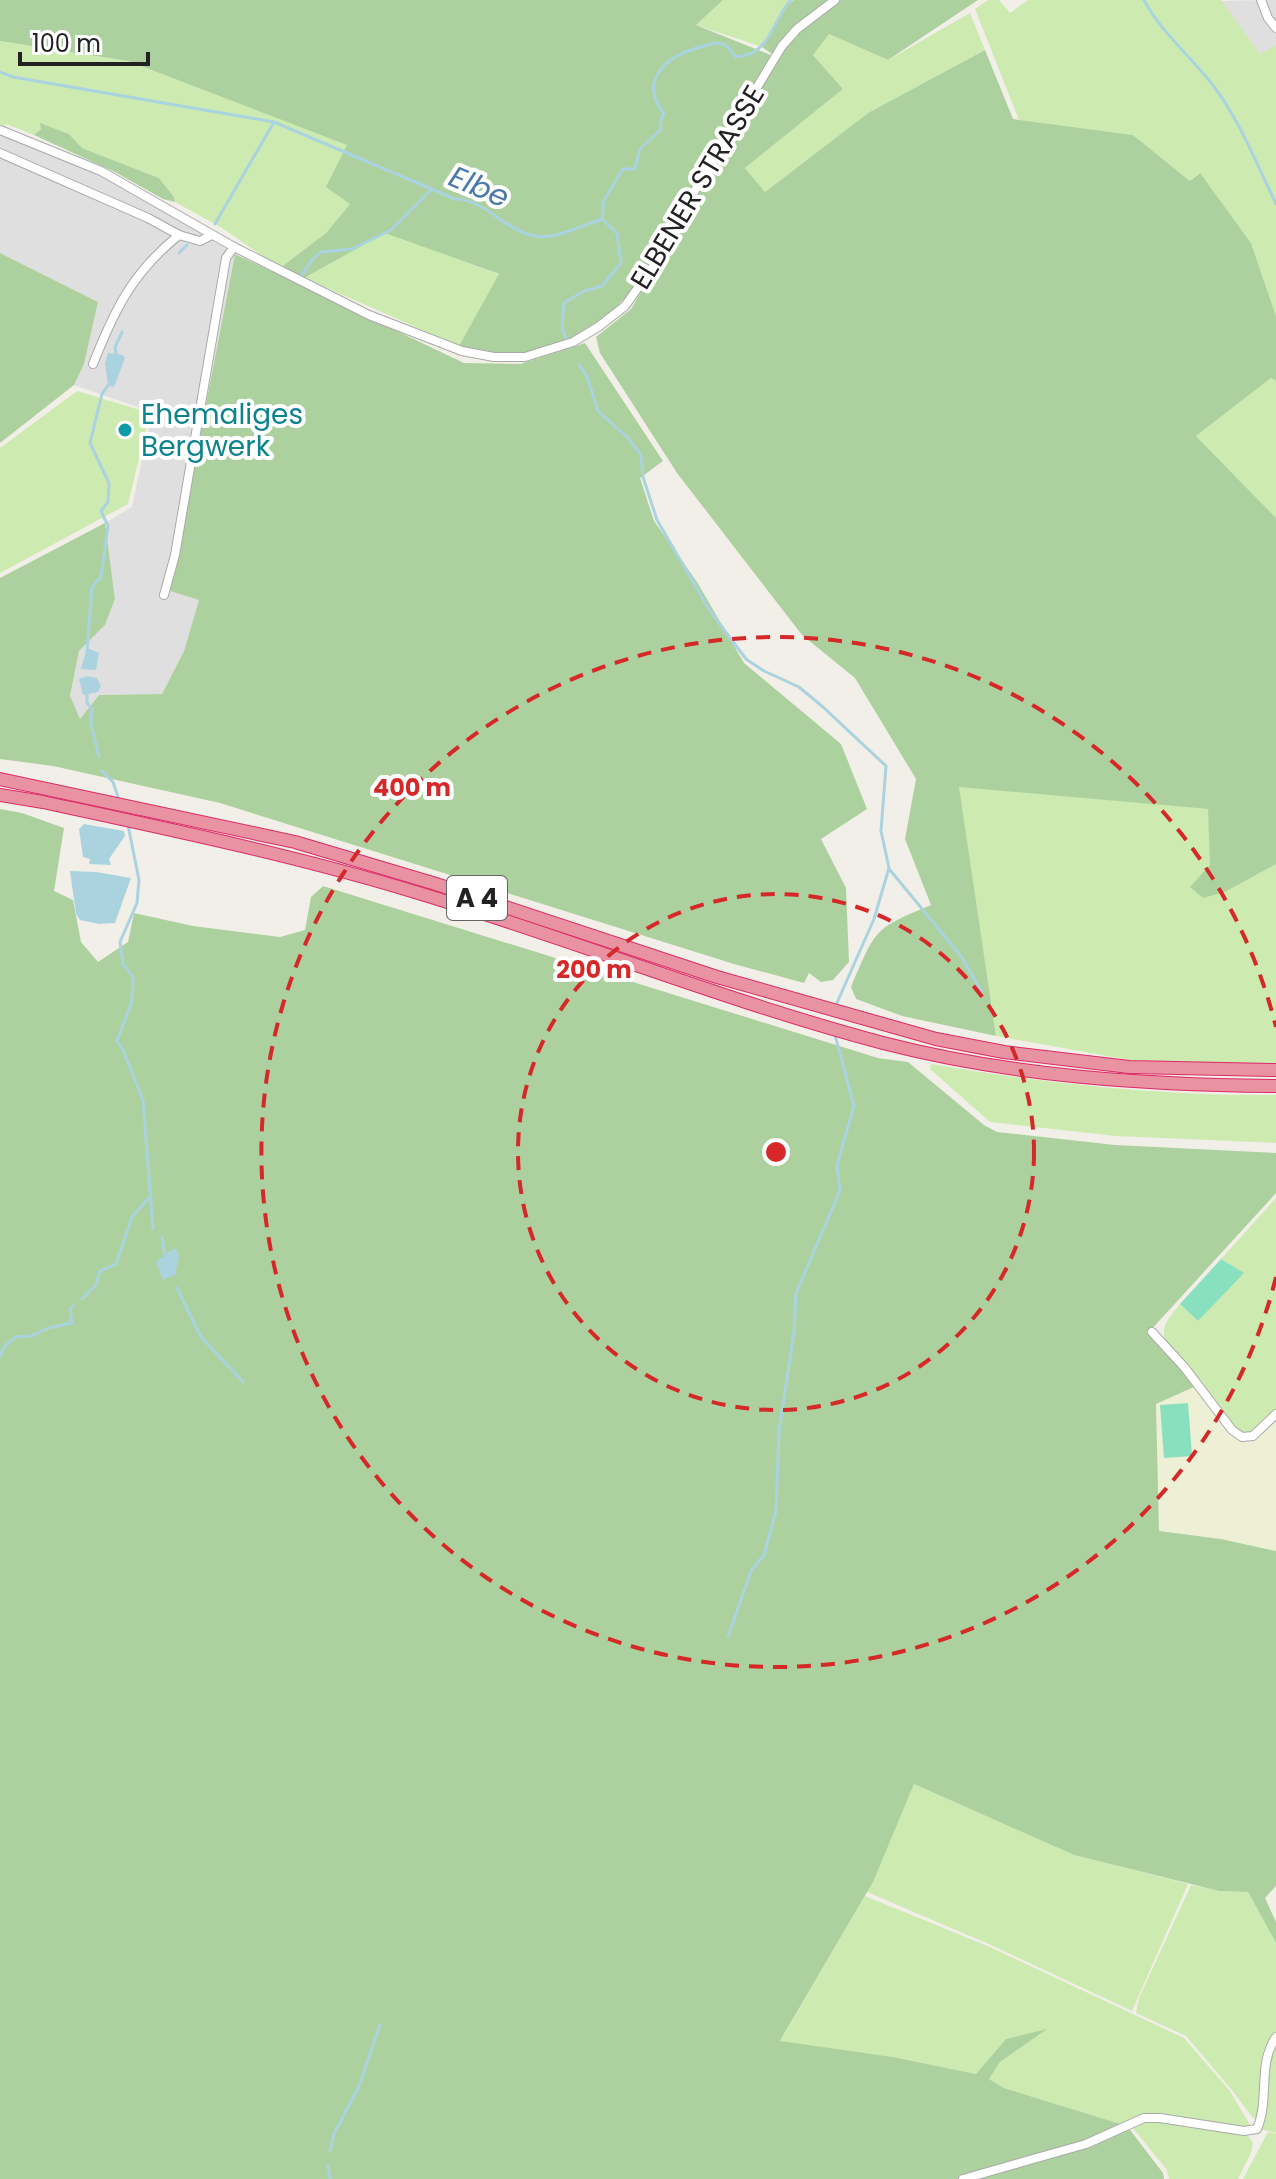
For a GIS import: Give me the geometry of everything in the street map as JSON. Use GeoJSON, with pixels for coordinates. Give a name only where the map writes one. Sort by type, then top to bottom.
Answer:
{"type":"FeatureCollection","features":[{"type":"Feature","properties":{"kind":"highway","name":"A 4"},"geometry":{"type":"LineString","coordinates":[[0,779],[295,842],[436,884],[717,977],[891,1028],[1004,1052],[1072,1062],[1129,1067],[1276,1070]]}},
{"type":"Feature","properties":{"kind":"highway","name":"A 4"},"geometry":{"type":"LineString","coordinates":[[0,795],[233,843],[416,892],[714,991],[886,1044],[1057,1074],[1126,1082],[1276,1086]]}},
{"type":"Feature","properties":{"kind":"street","name":"ELBENER STRASSE"},"geometry":{"type":"LineString","coordinates":[[0,130],[101,171],[234,247],[369,315],[462,351],[494,357],[525,357],[573,342],[611,319],[625,306],[643,284],[698,185],[782,46],[807,21],[835,0]]}},
{"type":"Feature","properties":{"kind":"street"},"geometry":{"type":"LineString","coordinates":[[1261,0],[1276,28]]}},
{"type":"Feature","properties":{"kind":"street"},"geometry":{"type":"LineString","coordinates":[[0,153],[148,218],[179,235],[200,241],[212,235]]}},
{"type":"Feature","properties":{"kind":"street"},"geometry":{"type":"LineString","coordinates":[[93,364],[107,329],[139,271],[179,235]]}},
{"type":"Feature","properties":{"kind":"street"},"geometry":{"type":"LineString","coordinates":[[164,595],[175,555],[226,258],[234,247]]}},
{"type":"Feature","properties":{"kind":"street"},"geometry":{"type":"LineString","coordinates":[[1152,1332],[1185,1368],[1232,1430],[1242,1437],[1253,1436],[1276,1414]]}},
{"type":"Feature","properties":{"kind":"street"},"geometry":{"type":"LineString","coordinates":[[963,2179],[1086,2144],[1144,2118],[1244,2131],[1257,2129],[1261,2118],[1265,2060],[1276,2037]]}},
{"type":"Feature","properties":{"kind":"shaded area"},"geometry":{"type":"Polygon","coordinates":[[[1276,0],[1276,45],[1260,55],[1221,1],[1276,0]]]}},
{"type":"Feature","properties":{"kind":"shaded area"},"geometry":{"type":"Polygon","coordinates":[[[0,135],[59,157],[127,189],[235,254],[170,590],[199,600],[184,651],[162,694],[99,695],[80,720],[70,697],[79,651],[105,625],[115,599],[105,523],[132,507],[152,412],[74,385],[84,364],[98,302],[0,253],[0,135]]]}},
{"type":"Feature","properties":{"kind":"green space"},"geometry":{"type":"Polygon","coordinates":[[[0,0],[723,0],[696,25],[771,55],[711,154],[642,279],[610,314],[561,344],[525,352],[492,353],[459,346],[499,274],[385,233],[304,278],[280,268],[326,233],[350,204],[326,187],[347,145],[128,61],[0,41],[0,0]]]}},
{"type":"Feature","properties":{"kind":"green space"},"geometry":{"type":"Polygon","coordinates":[[[723,0],[794,0],[783,9],[762,47],[696,25],[723,0]]]}},
{"type":"Feature","properties":{"kind":"green space"},"geometry":{"type":"Polygon","coordinates":[[[794,0],[978,0],[888,60],[829,34],[813,55],[843,89],[745,168],[765,192],[868,113],[985,50],[1013,119],[1133,135],[1190,181],[1200,173],[1251,243],[1276,316],[1276,381],[1271,378],[1196,436],[1276,518],[1276,864],[1225,892],[1203,898],[1190,887],[1210,865],[1208,809],[959,787],[996,1036],[902,1016],[856,999],[851,987],[879,933],[898,920],[931,905],[905,839],[916,779],[855,678],[802,635],[677,473],[600,353],[596,337],[631,309],[778,58],[762,47],[783,9],[794,0]]]}},
{"type":"Feature","properties":{"kind":"green space"},"geometry":{"type":"Polygon","coordinates":[[[988,0],[999,0],[1010,13],[1028,0],[1221,0],[1260,54],[1276,45],[1276,316],[1251,243],[1199,173],[1190,181],[1133,135],[1019,120],[975,9],[988,0]]]}},
{"type":"Feature","properties":{"kind":"green space"},"geometry":{"type":"Polygon","coordinates":[[[970,13],[985,50],[868,113],[765,192],[745,168],[843,89],[813,55],[829,34],[888,60],[970,13]]]}},
{"type":"Feature","properties":{"kind":"green space"},"geometry":{"type":"Polygon","coordinates":[[[0,41],[128,61],[348,145],[351,203],[326,233],[280,268],[222,228],[175,202],[159,178],[82,148],[69,134],[41,124],[41,129],[34,135],[6,124],[0,125],[0,41]]]}},
{"type":"Feature","properties":{"kind":"green space"},"geometry":{"type":"Polygon","coordinates":[[[40,123],[69,134],[82,148],[159,178],[175,202],[163,199],[115,172],[34,135],[41,129],[40,123]]]}},
{"type":"Feature","properties":{"kind":"green space"},"geometry":{"type":"Polygon","coordinates":[[[385,232],[500,275],[459,346],[304,278],[385,232]]]}},
{"type":"Feature","properties":{"kind":"green space"},"geometry":{"type":"Polygon","coordinates":[[[0,253],[98,302],[84,364],[74,385],[0,443],[0,253]]]}},
{"type":"Feature","properties":{"kind":"green space"},"geometry":{"type":"Polygon","coordinates":[[[235,254],[464,363],[520,364],[585,343],[663,461],[640,478],[654,521],[697,582],[744,663],[841,744],[867,809],[821,839],[846,888],[849,962],[833,980],[821,982],[809,973],[804,983],[734,964],[220,803],[53,766],[0,759],[0,578],[105,523],[115,599],[105,625],[79,651],[70,696],[80,719],[99,695],[162,694],[184,651],[199,600],[170,591],[235,254]]]}},
{"type":"Feature","properties":{"kind":"green space"},"geometry":{"type":"Polygon","coordinates":[[[1271,378],[1276,381],[1276,518],[1196,436],[1271,378]]]}},
{"type":"Feature","properties":{"kind":"green space"},"geometry":{"type":"Polygon","coordinates":[[[77,391],[150,413],[128,504],[0,573],[0,448],[77,391]]]}},
{"type":"Feature","properties":{"kind":"green space"},"geometry":{"type":"Polygon","coordinates":[[[958,786],[1209,809],[1210,866],[1225,892],[1276,864],[1276,1064],[1129,1060],[996,1036],[958,786]]]}},
{"type":"Feature","properties":{"kind":"green space"},"geometry":{"type":"Polygon","coordinates":[[[0,809],[22,813],[64,828],[54,891],[73,900],[81,942],[98,962],[128,942],[134,913],[193,926],[280,937],[305,930],[311,897],[323,886],[878,1058],[908,1062],[984,1125],[997,1132],[1115,1145],[1276,1153],[1276,1193],[1150,1331],[1196,1386],[1156,1404],[1159,1531],[1221,1539],[1276,1551],[1276,1886],[1265,1898],[1276,1922],[1276,1943],[1248,1892],[1219,1891],[1074,1855],[914,1784],[873,1882],[780,2041],[893,2057],[976,2074],[1006,2039],[1047,2029],[1000,2062],[989,2079],[1004,2088],[1127,2126],[1163,2173],[1164,2179],[0,2179],[0,809]]]}},
{"type":"Feature","properties":{"kind":"green space"},"geometry":{"type":"Polygon","coordinates":[[[931,1064],[1103,1087],[1276,1095],[1276,1143],[1116,1136],[990,1122],[930,1069],[931,1064]]]}},
{"type":"Feature","properties":{"kind":"green space"},"geometry":{"type":"Polygon","coordinates":[[[1276,1198],[1276,1411],[1257,1430],[1246,1434],[1233,1430],[1167,1344],[1164,1332],[1169,1318],[1180,1304],[1198,1321],[1243,1273],[1221,1259],[1276,1198]]]}},
{"type":"Feature","properties":{"kind":"green space"},"geometry":{"type":"Polygon","coordinates":[[[1221,1259],[1244,1273],[1198,1321],[1180,1304],[1221,1259]]]}},
{"type":"Feature","properties":{"kind":"green space"},"geometry":{"type":"Polygon","coordinates":[[[1196,1386],[1276,1417],[1276,1551],[1221,1539],[1159,1531],[1156,1404],[1196,1386]]]}},
{"type":"Feature","properties":{"kind":"green space"},"geometry":{"type":"Polygon","coordinates":[[[1188,1403],[1192,1456],[1164,1458],[1160,1405],[1188,1403]]]}},
{"type":"Feature","properties":{"kind":"green space"},"geometry":{"type":"Polygon","coordinates":[[[914,1784],[1074,1855],[1188,1884],[1132,2011],[991,1945],[867,1892],[914,1784]]]}},
{"type":"Feature","properties":{"kind":"green space"},"geometry":{"type":"Polygon","coordinates":[[[1191,1885],[1219,1891],[1248,1892],[1276,1943],[1276,2034],[1258,2119],[1253,2118],[1186,2036],[1136,2013],[1139,1998],[1191,1885]]]}},
{"type":"Feature","properties":{"kind":"green space"},"geometry":{"type":"Polygon","coordinates":[[[865,1896],[990,1947],[1184,2038],[1230,2091],[1250,2125],[1243,2130],[1159,2116],[1123,2125],[1004,2088],[989,2079],[1000,2062],[1044,2030],[1006,2039],[976,2074],[893,2057],[780,2042],[865,1896]]]}},
{"type":"Feature","properties":{"kind":"green space"},"geometry":{"type":"Polygon","coordinates":[[[1276,2040],[1276,2133],[1260,2129],[1266,2060],[1276,2040]]]}},
{"type":"Feature","properties":{"kind":"green space"},"geometry":{"type":"Polygon","coordinates":[[[1160,2121],[1248,2136],[1253,2143],[1251,2153],[1238,2179],[1169,2179],[1167,2170],[1132,2127],[1160,2121]]]}},
{"type":"Feature","properties":{"kind":"green space"},"geometry":{"type":"Polygon","coordinates":[[[1268,2132],[1276,2134],[1276,2179],[1243,2179],[1268,2132]]]}},
{"type":"Feature","properties":{"kind":"water"},"geometry":{"type":"Polygon","coordinates":[[[108,353],[125,358],[114,387],[108,386],[105,363],[108,353]]]}},
{"type":"Feature","properties":{"kind":"water"},"geometry":{"type":"Polygon","coordinates":[[[87,648],[99,653],[96,670],[81,669],[87,648]]]}},
{"type":"Feature","properties":{"kind":"water"},"geometry":{"type":"Polygon","coordinates":[[[87,676],[97,678],[101,686],[98,692],[83,695],[79,679],[87,676]]]}},
{"type":"Feature","properties":{"kind":"water"},"geometry":{"type":"Polygon","coordinates":[[[84,824],[124,831],[125,836],[109,859],[111,865],[89,864],[90,859],[83,857],[79,829],[84,824]]]}},
{"type":"Feature","properties":{"kind":"water"},"geometry":{"type":"Polygon","coordinates":[[[70,871],[131,878],[115,923],[80,920],[76,914],[70,871]]]}},
{"type":"Feature","properties":{"kind":"water"},"geometry":{"type":"Polygon","coordinates":[[[173,1249],[179,1256],[175,1275],[163,1280],[156,1262],[173,1249]]]}},
{"type":"Feature","properties":{"kind":"waterway","name":"Elbe"},"geometry":{"type":"LineString","coordinates":[[0,72],[13,77],[274,122],[455,199],[476,204],[524,233],[543,237],[602,219],[604,200],[623,169],[635,169],[640,149],[661,129],[664,114],[656,101],[655,79],[669,62],[691,50],[715,43],[725,45],[736,57],[752,53],[765,41],[791,0]]}},
{"type":"Feature","properties":{"kind":"waterway"},"geometry":{"type":"LineString","coordinates":[[1144,0],[1159,24],[1224,101],[1276,204]]}},
{"type":"Feature","properties":{"kind":"waterway"},"geometry":{"type":"LineString","coordinates":[[215,224],[274,122]]}},
{"type":"Feature","properties":{"kind":"waterway"},"geometry":{"type":"LineString","coordinates":[[302,275],[321,252],[352,249],[391,230],[432,189]]}},
{"type":"Feature","properties":{"kind":"waterway"},"geometry":{"type":"LineString","coordinates":[[566,338],[562,328],[564,303],[584,291],[602,286],[621,263],[617,233],[603,220]]}},
{"type":"Feature","properties":{"kind":"waterway"},"geometry":{"type":"LineString","coordinates":[[179,253],[187,245]]}},
{"type":"Feature","properties":{"kind":"waterway"},"geometry":{"type":"LineString","coordinates":[[116,354],[115,347],[122,332]]}},
{"type":"Feature","properties":{"kind":"waterway"},"geometry":{"type":"LineString","coordinates":[[579,365],[587,376],[598,411],[627,437],[641,455],[643,477],[657,520],[710,611],[746,659],[799,687],[886,766],[881,831],[889,868],[874,919],[836,1005]]}},
{"type":"Feature","properties":{"kind":"waterway"},"geometry":{"type":"LineString","coordinates":[[87,652],[92,587],[101,577],[108,526],[101,511],[108,502],[109,483],[90,443],[102,394],[109,384]]}},
{"type":"Feature","properties":{"kind":"waterway"},"geometry":{"type":"LineString","coordinates":[[87,691],[99,757]]}},
{"type":"Feature","properties":{"kind":"waterway"},"geometry":{"type":"LineString","coordinates":[[102,771],[113,782],[119,800]]}},
{"type":"Feature","properties":{"kind":"waterway"},"geometry":{"type":"LineString","coordinates":[[128,825],[139,880],[137,903],[120,942],[123,964],[133,977],[132,1001],[117,1041],[143,1100],[153,1229]]}},
{"type":"Feature","properties":{"kind":"waterway"},"geometry":{"type":"LineString","coordinates":[[890,870],[961,956],[981,991]]}},
{"type":"Feature","properties":{"kind":"waterway"},"geometry":{"type":"LineString","coordinates":[[728,1637],[751,1571],[764,1555],[776,1511],[779,1432],[794,1332],[796,1293],[840,1191],[837,1165],[854,1106],[835,1035]]}},
{"type":"Feature","properties":{"kind":"waterway"},"geometry":{"type":"LineString","coordinates":[[82,1299],[96,1285],[100,1271],[116,1264],[132,1217],[150,1197]]}},
{"type":"Feature","properties":{"kind":"waterway"},"geometry":{"type":"LineString","coordinates":[[162,1237],[165,1255]]}},
{"type":"Feature","properties":{"kind":"waterway"},"geometry":{"type":"LineString","coordinates":[[177,1288],[201,1337],[243,1382]]}},
{"type":"Feature","properties":{"kind":"waterway"},"geometry":{"type":"LineString","coordinates":[[0,1356],[4,1347],[15,1337],[32,1336],[48,1328],[72,1323],[70,1309],[73,1306]]}},
{"type":"Feature","properties":{"kind":"waterway"},"geometry":{"type":"LineString","coordinates":[[330,2151],[334,2134],[359,2086],[380,2025]]}},
{"type":"Feature","properties":{"kind":"waterway"},"geometry":{"type":"LineString","coordinates":[[328,2165],[330,2179]]}},
{"type":"Feature","properties":{"kind":"place","name":"Ehemaliges Bergwerk"},"geometry":{"type":"Point","coordinates":[125,430]}}]}
